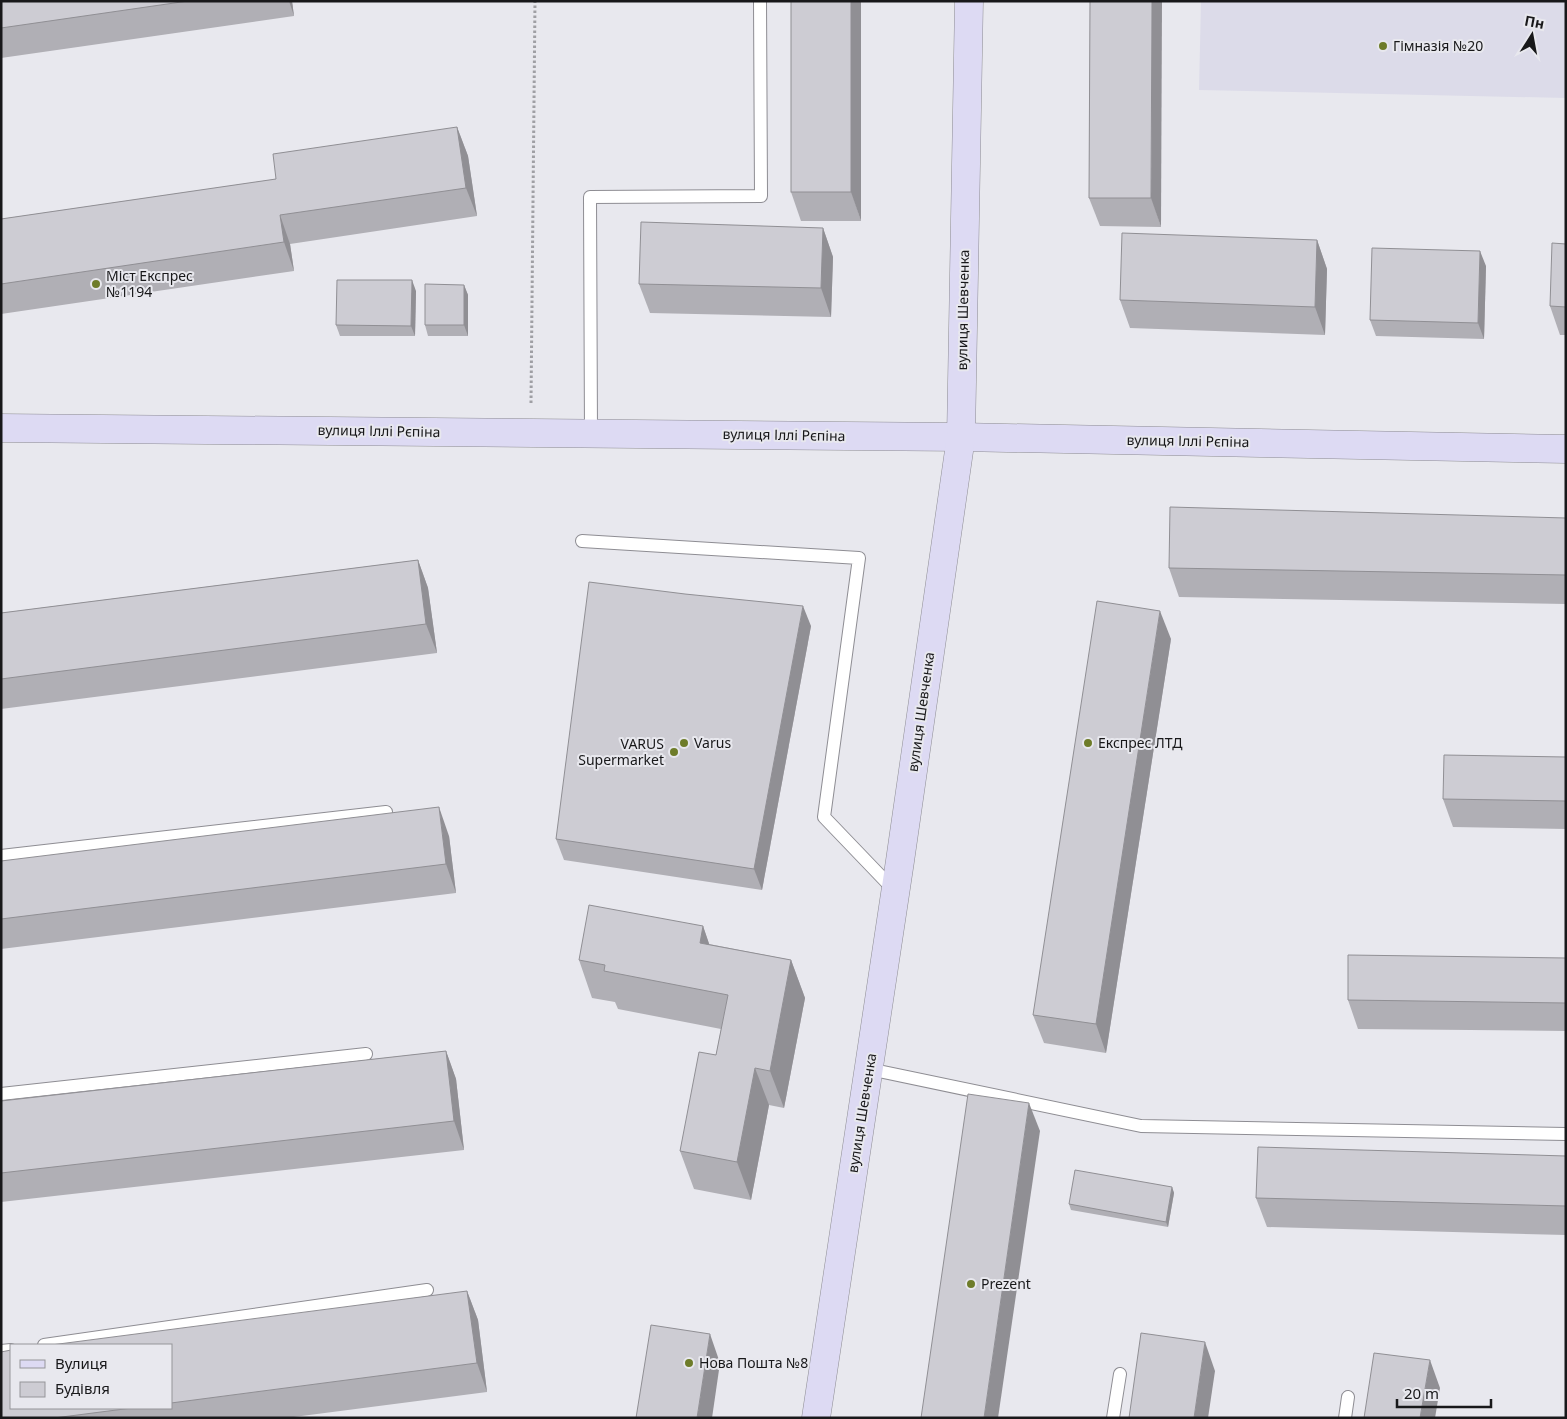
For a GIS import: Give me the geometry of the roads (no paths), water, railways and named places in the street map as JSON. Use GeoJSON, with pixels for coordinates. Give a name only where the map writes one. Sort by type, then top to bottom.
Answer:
{"type":"FeatureCollection","features":[{"type":"Feature","properties":{"kind":"street","name":"вулиця Шевченка"},"geometry":{"type":"LineString","coordinates":[[816,1418],[961,437],[969,1]]}},
{"type":"Feature","properties":{"kind":"street","name":"вулиця Іллі Рєпіна"},"geometry":{"type":"LineString","coordinates":[[1,428],[961,437],[1566,449]]}},
{"type":"Feature","properties":{"kind":"lane"},"geometry":{"type":"LineString","coordinates":[[592,433],[590,197],[761,196],[760,1]]}},
{"type":"Feature","properties":{"kind":"lane"},"geometry":{"type":"LineString","coordinates":[[582,541],[859,558],[824,817],[895,891]]}},
{"type":"Feature","properties":{"kind":"lane"},"geometry":{"type":"LineString","coordinates":[[1,856],[386,812]]}},
{"type":"Feature","properties":{"kind":"lane"},"geometry":{"type":"LineString","coordinates":[[1,1094],[366,1054]]}},
{"type":"Feature","properties":{"kind":"lane"},"geometry":{"type":"LineString","coordinates":[[869,1069],[1141,1126],[1566,1134]]}},
{"type":"Feature","properties":{"kind":"lane"},"geometry":{"type":"LineString","coordinates":[[51,1344],[427,1290]]}},
{"type":"Feature","properties":{"kind":"lane"},"geometry":{"type":"LineString","coordinates":[[1113,1418],[1120,1374]]}},
{"type":"Feature","properties":{"kind":"lane"},"geometry":{"type":"LineString","coordinates":[[1344,1418],[1348,1397]]}},
{"type":"Feature","properties":{"kind":"place","name":"Гімназія №20"},"geometry":{"type":"Point","coordinates":[1383,46]}},
{"type":"Feature","properties":{"kind":"place","name":"Міст Експрес №1194"},"geometry":{"type":"Point","coordinates":[96,284]}},
{"type":"Feature","properties":{"kind":"place","name":"Varus"},"geometry":{"type":"Point","coordinates":[684,743]}},
{"type":"Feature","properties":{"kind":"place","name":"Експрес ЛТД"},"geometry":{"type":"Point","coordinates":[1088,743]}},
{"type":"Feature","properties":{"kind":"place","name":"VARUS Supermarket"},"geometry":{"type":"Point","coordinates":[674,752]}},
{"type":"Feature","properties":{"kind":"place","name":"Prezent"},"geometry":{"type":"Point","coordinates":[971,1284]}},
{"type":"Feature","properties":{"kind":"place","name":"Нова Пошта №8"},"geometry":{"type":"Point","coordinates":[689,1363]}}]}
